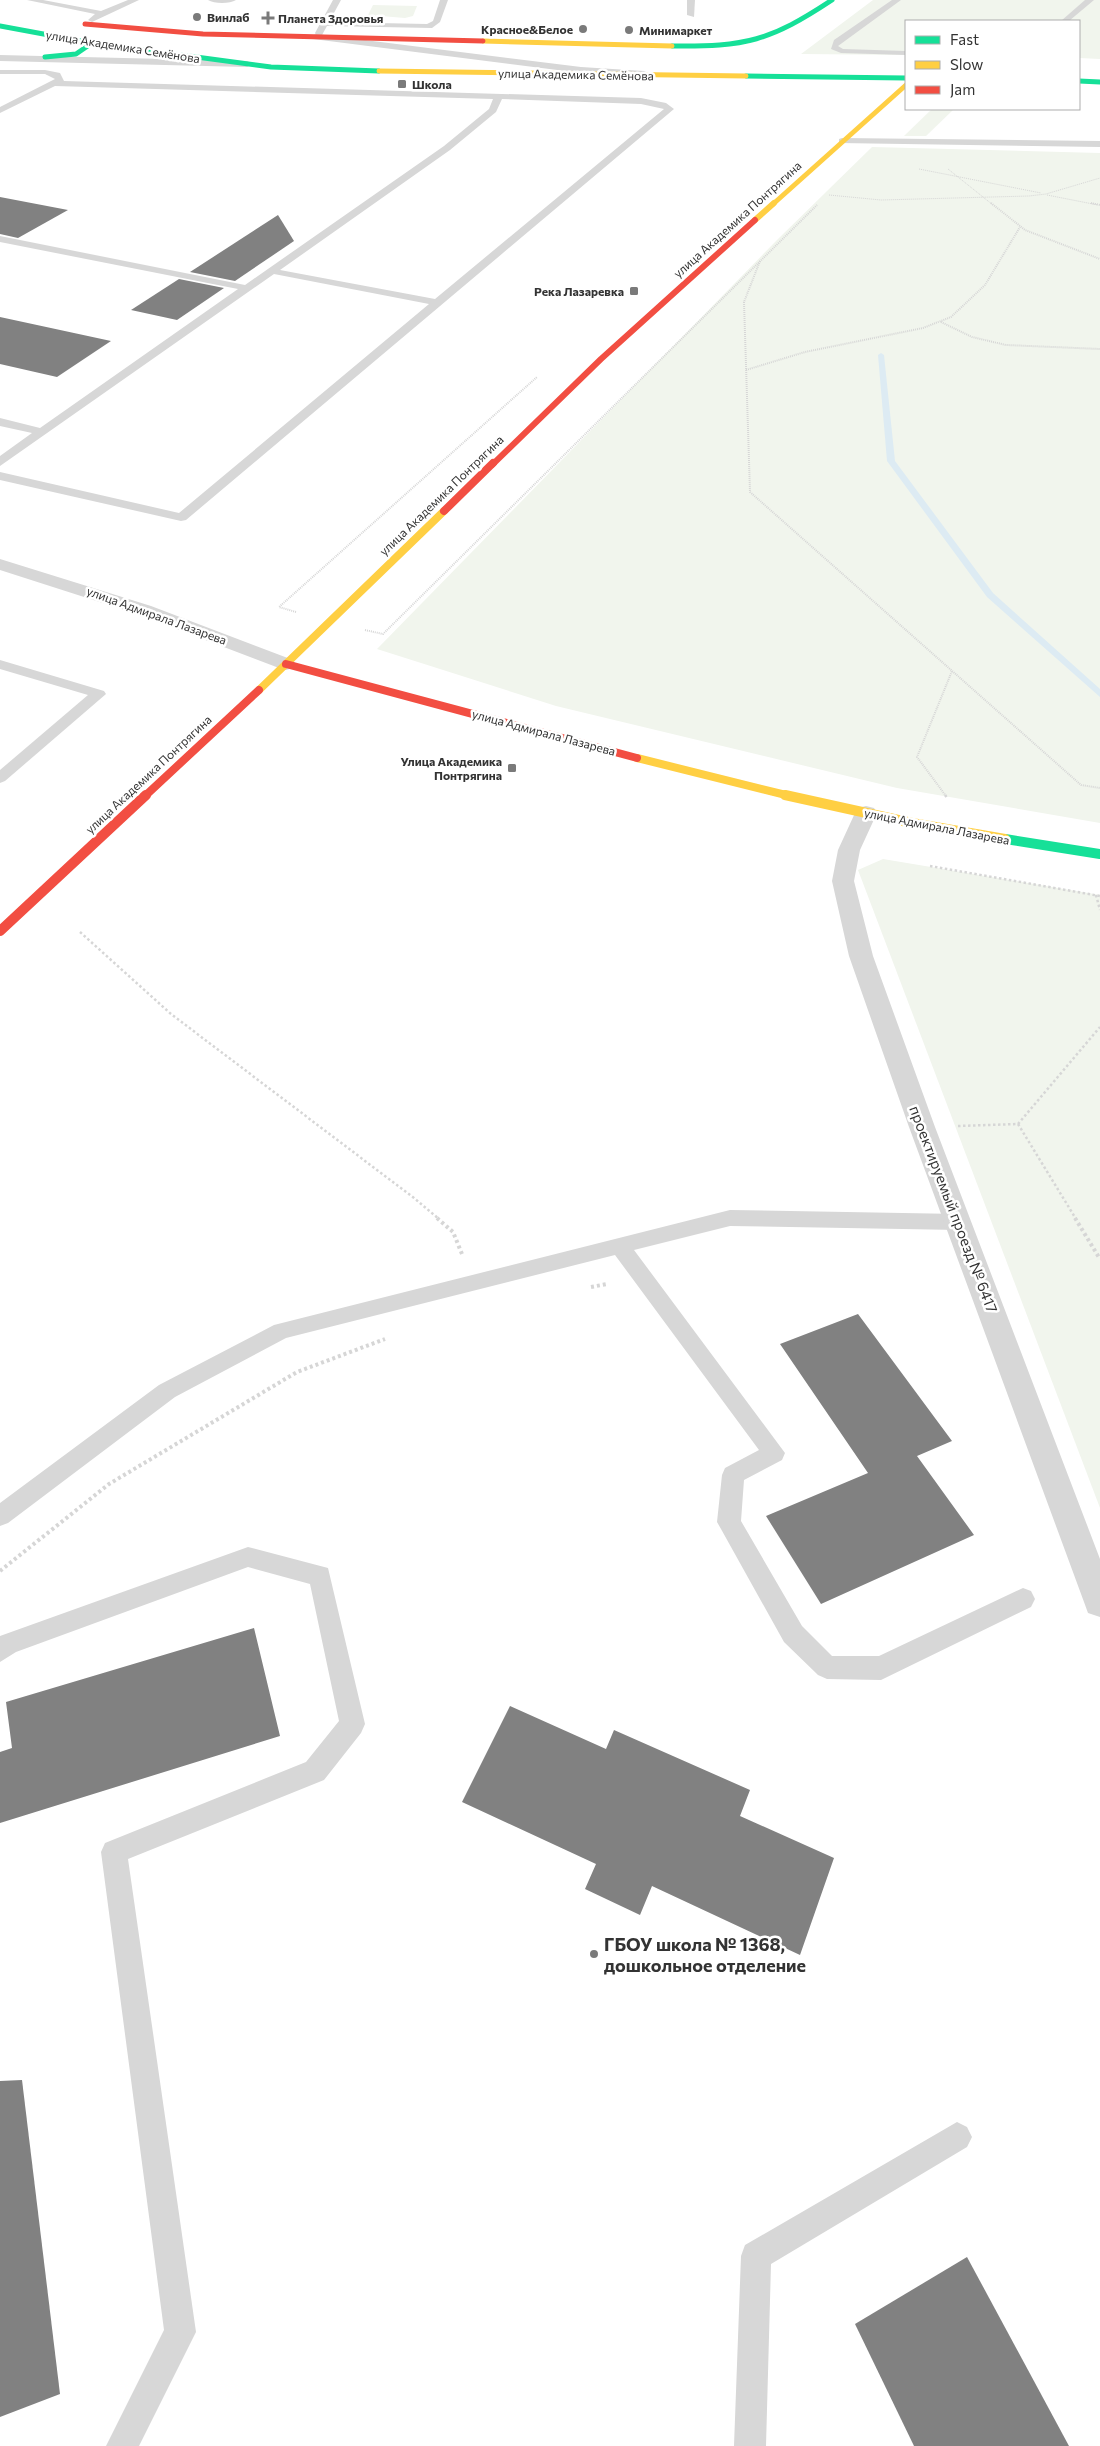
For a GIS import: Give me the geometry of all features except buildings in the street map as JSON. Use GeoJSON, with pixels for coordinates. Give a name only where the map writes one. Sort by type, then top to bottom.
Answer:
{"type":"FeatureCollection","features":[{"type":"Feature","properties":{"kind":"street"},"geometry":{"type":"LineString","coordinates":[[81,23],[184,33],[736,46],[775,37],[832,0]]}},
{"type":"Feature","properties":{"kind":"street","name":"улица Академика Семёнова"},"geometry":{"type":"LineString","coordinates":[[0,26],[92,43],[247,64]]}},
{"type":"Feature","properties":{"kind":"street"},"geometry":{"type":"LineString","coordinates":[[317,37],[581,70],[670,76]]}},
{"type":"Feature","properties":{"kind":"street"},"geometry":{"type":"LineString","coordinates":[[433,51],[423,46],[429,42],[442,40]]}},
{"type":"Feature","properties":{"kind":"street"},"geometry":{"type":"LineString","coordinates":[[45,58],[85,51],[92,43]]}},
{"type":"Feature","properties":{"kind":"street","name":"улица Академика Семёнова"},"geometry":{"type":"LineString","coordinates":[[0,58],[247,64],[362,71],[905,78]]}},
{"type":"Feature","properties":{"kind":"street"},"geometry":{"type":"LineString","coordinates":[[1080,81],[1100,82]]}},
{"type":"Feature","properties":{"kind":"street","name":"улица Академика Понтрягина"},"geometry":{"type":"LineString","coordinates":[[0,931],[286,664],[601,359],[724,251],[842,140],[905,86]]}},
{"type":"Feature","properties":{"kind":"street","name":"улица Адмирала Лазарева"},"geometry":{"type":"LineString","coordinates":[[0,564],[56,579],[192,626],[286,664],[739,784],[940,828],[1100,854]]}},
{"type":"Feature","properties":{"kind":"street","name":"проектируемый проезд № 6417"},"geometry":{"type":"LineString","coordinates":[[866,813],[845,865],[842,880],[844,896],[861,956],[922,1127],[1100,1602]]}},
{"type":"Feature","properties":{"kind":"lane"},"geometry":{"type":"LineString","coordinates":[[31,0],[102,13]]}},
{"type":"Feature","properties":{"kind":"lane"},"geometry":{"type":"LineString","coordinates":[[81,23],[135,0]]}},
{"type":"Feature","properties":{"kind":"lane"},"geometry":{"type":"LineString","coordinates":[[212,0],[232,0]]}},
{"type":"Feature","properties":{"kind":"lane"},"geometry":{"type":"LineString","coordinates":[[317,37],[337,0]]}},
{"type":"Feature","properties":{"kind":"lane"},"geometry":{"type":"LineString","coordinates":[[324,24],[429,26],[436,22],[444,0]]}},
{"type":"Feature","properties":{"kind":"lane"},"geometry":{"type":"LineString","coordinates":[[691,0],[691,15]]}},
{"type":"Feature","properties":{"kind":"lane"},"geometry":{"type":"LineString","coordinates":[[897,0],[837,42],[834,47],[841,51],[905,53]]}},
{"type":"Feature","properties":{"kind":"lane"},"geometry":{"type":"LineString","coordinates":[[1066,20],[1090,0]]}},
{"type":"Feature","properties":{"kind":"lane"},"geometry":{"type":"LineString","coordinates":[[0,72],[45,72],[57,75],[60,80],[0,110]]}},
{"type":"Feature","properties":{"kind":"lane"},"geometry":{"type":"LineString","coordinates":[[0,476],[181,518],[670,109],[663,104],[641,101],[54,83]]}},
{"type":"Feature","properties":{"kind":"lane"},"geometry":{"type":"LineString","coordinates":[[0,462],[446,148],[493,110],[499,96]]}},
{"type":"Feature","properties":{"kind":"lane"},"geometry":{"type":"LineString","coordinates":[[842,140],[1100,144]]}},
{"type":"Feature","properties":{"kind":"lane"},"geometry":{"type":"LineString","coordinates":[[0,239],[247,288]]}},
{"type":"Feature","properties":{"kind":"lane"},"geometry":{"type":"LineString","coordinates":[[272,271],[438,303]]}},
{"type":"Feature","properties":{"kind":"lane"},"geometry":{"type":"LineString","coordinates":[[0,422],[42,432]]}},
{"type":"Feature","properties":{"kind":"lane"},"geometry":{"type":"LineString","coordinates":[[0,664],[99,694],[0,778]]}},
{"type":"Feature","properties":{"kind":"lane"},"geometry":{"type":"LineString","coordinates":[[0,1516],[166,1391],[280,1331],[730,1218],[959,1222]]}},
{"type":"Feature","properties":{"kind":"lane"},"geometry":{"type":"LineString","coordinates":[[620,1245],[774,1453],[733,1475],[729,1522],[793,1634],[827,1667],[881,1668],[1023,1599]]}},
{"type":"Feature","properties":{"kind":"lane"},"geometry":{"type":"LineString","coordinates":[[0,1651],[8,1644],[248,1557],[320,1576],[352,1724],[315,1771],[114,1852],[180,2332],[122,2446]]}},
{"type":"Feature","properties":{"kind":"lane"},"geometry":{"type":"LineString","coordinates":[[750,2446],[756,2256],[957,2137]]}},
{"type":"Feature","properties":{"kind":"path"},"geometry":{"type":"LineString","coordinates":[[946,167],[1020,227],[1100,259]]}},
{"type":"Feature","properties":{"kind":"path"},"geometry":{"type":"LineString","coordinates":[[912,168],[1100,205]]}},
{"type":"Feature","properties":{"kind":"path"},"geometry":{"type":"LineString","coordinates":[[835,189],[829,195],[881,200],[1046,194],[1100,178]]}},
{"type":"Feature","properties":{"kind":"path"},"geometry":{"type":"LineString","coordinates":[[383,634],[760,260],[822,201]]}},
{"type":"Feature","properties":{"kind":"path"},"geometry":{"type":"LineString","coordinates":[[746,370],[805,352],[923,328],[951,317],[985,285],[1020,227]]}},
{"type":"Feature","properties":{"kind":"path"},"geometry":{"type":"LineString","coordinates":[[760,260],[744,302],[750,492],[1081,784],[1100,788]]}},
{"type":"Feature","properties":{"kind":"path"},"geometry":{"type":"LineString","coordinates":[[941,321],[972,337],[1006,346],[1100,349]]}},
{"type":"Feature","properties":{"kind":"path"},"geometry":{"type":"LineString","coordinates":[[948,799],[917,757],[952,671]]}},
{"type":"Feature","properties":{"kind":"path"},"geometry":{"type":"LineString","coordinates":[[930,866],[1098,895],[1100,910]]}},
{"type":"Feature","properties":{"kind":"path"},"geometry":{"type":"LineString","coordinates":[[80,932],[171,1014],[421,1204],[453,1232],[474,1282]]}},
{"type":"Feature","properties":{"kind":"path"},"geometry":{"type":"LineString","coordinates":[[922,1127],[1018,1124],[1100,1026]]}},
{"type":"Feature","properties":{"kind":"path"},"geometry":{"type":"LineString","coordinates":[[1018,1124],[1100,1260]]}},
{"type":"Feature","properties":{"kind":"path"},"geometry":{"type":"LineString","coordinates":[[585,1288],[643,1277]]}},
{"type":"Feature","properties":{"kind":"path"},"geometry":{"type":"LineString","coordinates":[[0,1571],[109,1484],[297,1372],[387,1338]]}},
{"type":"Feature","properties":{"kind":"shaded area"},"geometry":{"type":"Polygon","coordinates":[[[873,0],[1100,0],[1100,59],[1080,58],[1080,20],[905,20],[905,55],[801,54],[873,0]]]}},
{"type":"Feature","properties":{"kind":"shaded area"},"geometry":{"type":"Polygon","coordinates":[[[373,5],[417,6],[413,16],[405,18],[368,15],[373,5]]]}},
{"type":"Feature","properties":{"kind":"shaded area"},"geometry":{"type":"Polygon","coordinates":[[[931,110],[953,110],[926,136],[904,136],[931,110]]]}},
{"type":"Feature","properties":{"kind":"shaded area"},"geometry":{"type":"Polygon","coordinates":[[[872,147],[1100,153],[1100,823],[897,788],[556,706],[377,649],[778,239],[872,147]]]}},
{"type":"Feature","properties":{"kind":"shaded area"},"geometry":{"type":"Polygon","coordinates":[[[883,859],[1100,895],[1100,1508],[858,870],[883,859]]]}},
{"type":"Feature","properties":{"kind":"waterway"},"geometry":{"type":"LineString","coordinates":[[881,355],[891,461],[990,595],[1100,694]]}},
{"type":"Feature","properties":{"kind":"traffic: fast"},"geometry":{"type":"LineString","coordinates":[[672,46],[721,46],[757,40],[791,26],[832,0]]}},
{"type":"Feature","properties":{"kind":"traffic: fast"},"geometry":{"type":"LineString","coordinates":[[0,26],[92,43],[271,67],[379,71]]}},
{"type":"Feature","properties":{"kind":"traffic: fast"},"geometry":{"type":"LineString","coordinates":[[45,57],[76,54],[92,43]]}},
{"type":"Feature","properties":{"kind":"traffic: fast"},"geometry":{"type":"LineString","coordinates":[[746,76],[905,78]]}},
{"type":"Feature","properties":{"kind":"traffic: fast"},"geometry":{"type":"LineString","coordinates":[[1080,81],[1100,82]]}},
{"type":"Feature","properties":{"kind":"traffic: fast"},"geometry":{"type":"LineString","coordinates":[[1005,839],[1100,854]]}},
{"type":"Feature","properties":{"kind":"traffic: slow"},"geometry":{"type":"LineString","coordinates":[[483,41],[672,46]]}},
{"type":"Feature","properties":{"kind":"traffic: slow"},"geometry":{"type":"LineString","coordinates":[[379,71],[746,76]]}},
{"type":"Feature","properties":{"kind":"traffic: slow"},"geometry":{"type":"LineString","coordinates":[[755,220],[905,86]]}},
{"type":"Feature","properties":{"kind":"traffic: slow"},"geometry":{"type":"LineString","coordinates":[[259,690],[444,511]]}},
{"type":"Feature","properties":{"kind":"traffic: slow"},"geometry":{"type":"LineString","coordinates":[[637,758],[820,803],[912,823],[1005,839]]}},
{"type":"Feature","properties":{"kind":"traffic: jam"},"geometry":{"type":"LineString","coordinates":[[85,24],[203,34],[483,41]]}},
{"type":"Feature","properties":{"kind":"traffic: jam"},"geometry":{"type":"LineString","coordinates":[[444,511],[601,359],[755,220]]}},
{"type":"Feature","properties":{"kind":"traffic: jam"},"geometry":{"type":"LineString","coordinates":[[286,664],[637,758]]}},
{"type":"Feature","properties":{"kind":"traffic: jam"},"geometry":{"type":"LineString","coordinates":[[0,931],[259,690]]}},
{"type":"Feature","properties":{"kind":"place","name":"Винлаб"},"geometry":{"type":"Point","coordinates":[197,17]}},
{"type":"Feature","properties":{"kind":"place","name":"Планета Здоровья"},"geometry":{"type":"Point","coordinates":[268,18]}},
{"type":"Feature","properties":{"kind":"place","name":"Красное&Белое"},"geometry":{"type":"Point","coordinates":[583,29]}},
{"type":"Feature","properties":{"kind":"place","name":"Минимаркет"},"geometry":{"type":"Point","coordinates":[629,30]}},
{"type":"Feature","properties":{"kind":"place","name":"Школа"},"geometry":{"type":"Point","coordinates":[402,84]}},
{"type":"Feature","properties":{"kind":"place","name":"Река Лазаревка"},"geometry":{"type":"Point","coordinates":[634,291]}},
{"type":"Feature","properties":{"kind":"place","name":"Улица Академика Понтрягина"},"geometry":{"type":"Point","coordinates":[512,768]}},
{"type":"Feature","properties":{"kind":"place","name":"ГБОУ школа № 1368, дошкольное отделение"},"geometry":{"type":"Point","coordinates":[594,1954]}}]}
